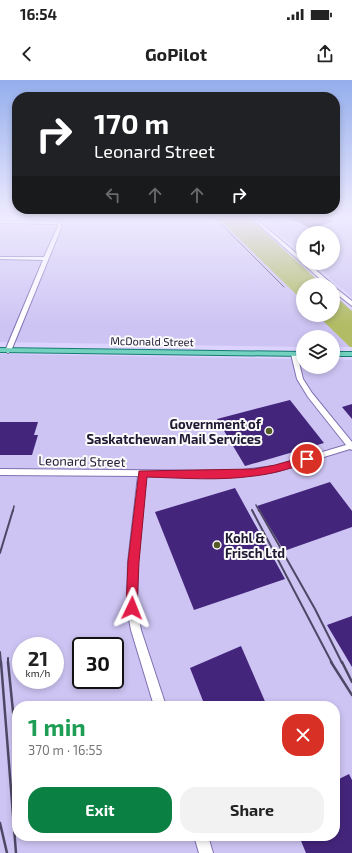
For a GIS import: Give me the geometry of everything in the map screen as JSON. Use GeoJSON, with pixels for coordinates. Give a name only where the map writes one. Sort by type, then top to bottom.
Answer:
{"type":"FeatureCollection","features":[{"type":"Feature","properties":{"kind":"main road","name":"McDonald Street"},"geometry":{"type":"LineString","coordinates":[[4,350],[294,354]]}},
{"type":"Feature","properties":{"kind":"main road"},"geometry":{"type":"LineString","coordinates":[[340,354],[352,354]]}},
{"type":"Feature","properties":{"kind":"street"},"geometry":{"type":"LineString","coordinates":[[4,350],[49,253]]}},
{"type":"Feature","properties":{"kind":"street"},"geometry":{"type":"LineString","coordinates":[[0,258],[47,259]]}},
{"type":"Feature","properties":{"kind":"street"},"geometry":{"type":"LineString","coordinates":[[313,270],[322,278]]}},
{"type":"Feature","properties":{"kind":"street"},"geometry":{"type":"LineString","coordinates":[[340,294],[352,304]]}},
{"type":"Feature","properties":{"kind":"street"},"geometry":{"type":"LineString","coordinates":[[294,354],[300,379],[310,395],[352,446]]}},
{"type":"Feature","properties":{"kind":"street","name":"Leonard Street"},"geometry":{"type":"LineString","coordinates":[[0,472],[142,474],[254,473],[275,469],[352,446]]}},
{"type":"Feature","properties":{"kind":"street"},"geometry":{"type":"LineString","coordinates":[[142,474],[133,562],[132,608],[136,630],[158,701]]}},
{"type":"Feature","properties":{"kind":"street"},"geometry":{"type":"LineString","coordinates":[[202,841],[206,853]]}},
{"type":"Feature","properties":{"kind":"shaded area"},"geometry":{"type":"Polygon","coordinates":[[[0,253],[288,253],[296,261],[296,270],[306,270],[315,278],[296,278],[296,322],[340,322],[340,300],[352,311],[352,347],[340,347],[340,330],[296,330],[296,347],[0,342],[0,253]]]}},
{"type":"Feature","properties":{"kind":"shaded area"},"geometry":{"type":"Polygon","coordinates":[[[340,253],[352,253],[352,297],[340,287],[340,278],[330,278],[321,270],[340,270],[340,253]]]}},
{"type":"Feature","properties":{"kind":"shaded area"},"geometry":{"type":"Polygon","coordinates":[[[0,354],[296,359],[296,374],[340,374],[340,359],[352,360],[352,853],[0,853],[0,354]]]}},
{"type":"Feature","properties":{"kind":"green space"},"geometry":{"type":"Polygon","coordinates":[[[254,253],[288,253],[296,261],[296,270],[306,270],[315,278],[296,278],[296,294],[254,253]]]}},
{"type":"Feature","properties":{"kind":"green space"},"geometry":{"type":"Polygon","coordinates":[[[340,300],[352,311],[352,347],[350,347],[340,337],[340,330],[332,330],[324,322],[340,322],[340,300]]]}},
{"type":"Feature","properties":{"kind":"building","name":"Government of Saskatchewan Mail Services"},"geometry":{"type":"Polygon","coordinates":[[[290,400],[324,443],[245,466],[217,419],[290,400]]]}},
{"type":"Feature","properties":{"kind":"building"},"geometry":{"type":"Polygon","coordinates":[[[352,404],[352,419],[342,407],[352,404]]]}},
{"type":"Feature","properties":{"kind":"building"},"geometry":{"type":"Polygon","coordinates":[[[0,422],[38,422],[34,435],[38,435],[32,455],[0,455],[0,422]]]}},
{"type":"Feature","properties":{"kind":"building"},"geometry":{"type":"Polygon","coordinates":[[[330,482],[352,511],[352,527],[284,551],[257,506],[330,482]]]}},
{"type":"Feature","properties":{"kind":"building","name":"Kohl & Frisch Ltd"},"geometry":{"type":"Polygon","coordinates":[[[235,488],[285,579],[194,610],[155,512],[235,488]]]}},
{"type":"Feature","properties":{"kind":"building"},"geometry":{"type":"Polygon","coordinates":[[[352,616],[352,667],[327,625],[352,616]]]}},
{"type":"Feature","properties":{"kind":"building"},"geometry":{"type":"Polygon","coordinates":[[[241,646],[265,701],[203,701],[190,668],[241,646]]]}},
{"type":"Feature","properties":{"kind":"building"},"geometry":{"type":"Polygon","coordinates":[[[349,774],[352,780],[352,853],[306,853],[301,841],[340,841],[340,778],[349,774]]]}},
{"type":"Feature","properties":{"kind":"railway"},"geometry":{"type":"LineString","coordinates":[[250,253],[284,287]]}},
{"type":"Feature","properties":{"kind":"railway"},"geometry":{"type":"LineString","coordinates":[[256,505],[259,511]]}},
{"type":"Feature","properties":{"kind":"railway"},"geometry":{"type":"LineString","coordinates":[[13,511],[14,506]]}},
{"type":"Feature","properties":{"kind":"railway"},"geometry":{"type":"LineString","coordinates":[[0,553],[13,510]]}},
{"type":"Feature","properties":{"kind":"railway"},"geometry":{"type":"LineString","coordinates":[[252,510],[332,663]]}},
{"type":"Feature","properties":{"kind":"railway"},"geometry":{"type":"LineString","coordinates":[[259,510],[315,609],[342,663]]}},
{"type":"Feature","properties":{"kind":"railway"},"geometry":{"type":"LineString","coordinates":[[0,652],[1,663]]}},
{"type":"Feature","properties":{"kind":"railway"},"geometry":{"type":"LineString","coordinates":[[1,662],[12,802]]}},
{"type":"Feature","properties":{"kind":"railway"},"geometry":{"type":"LineString","coordinates":[[8,662],[12,702]]}},
{"type":"Feature","properties":{"kind":"railway"},"geometry":{"type":"LineString","coordinates":[[331,662],[352,695]]}},
{"type":"Feature","properties":{"kind":"railway"},"geometry":{"type":"LineString","coordinates":[[342,662],[352,682]]}},
{"type":"Feature","properties":{"kind":"railway"},"geometry":{"type":"LineString","coordinates":[[0,823],[7,853]]}},
{"type":"Feature","properties":{"kind":"railway"},"geometry":{"type":"LineString","coordinates":[[15,841],[16,853]]}},
{"type":"Feature","properties":{"kind":"place","name":"Government of Saskatchewan Mail Services"},"geometry":{"type":"Point","coordinates":[269,431]}},
{"type":"Feature","properties":{"kind":"place","name":"Kohl & Frisch Ltd"},"geometry":{"type":"Point","coordinates":[217,545]}},
{"type":"Feature","properties":{"kind":"route"},"geometry":{"type":"LineString","coordinates":[[132,608],[133,562],[142,474],[254,473],[275,469],[307,459]]}}]}
